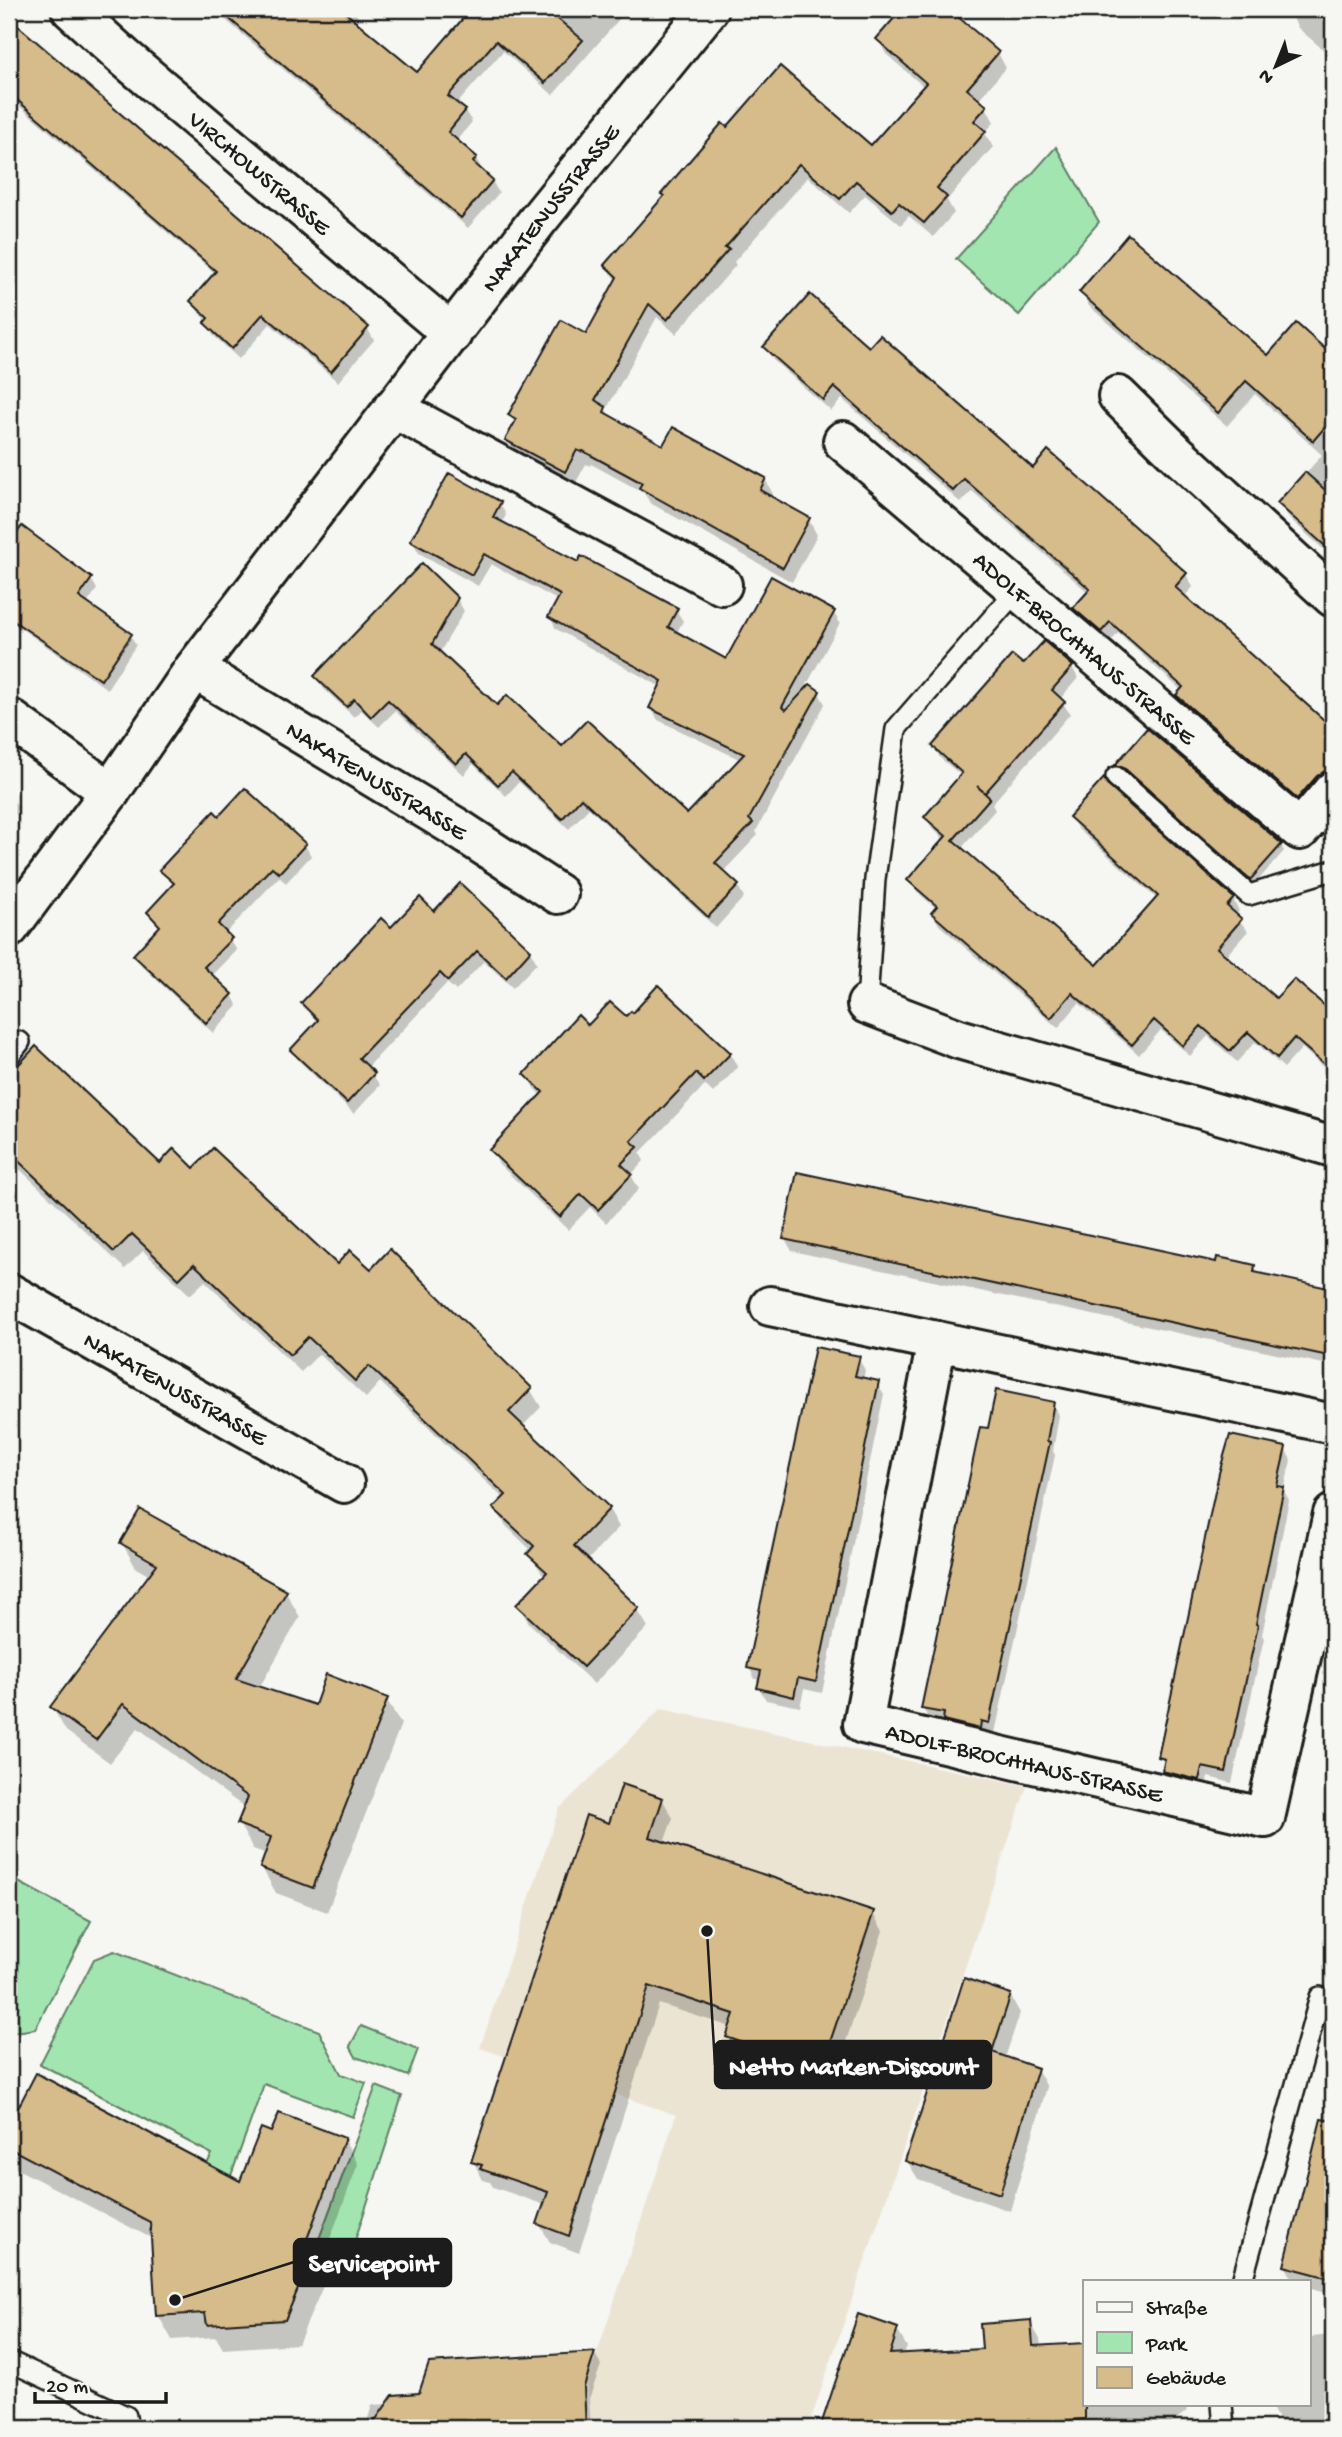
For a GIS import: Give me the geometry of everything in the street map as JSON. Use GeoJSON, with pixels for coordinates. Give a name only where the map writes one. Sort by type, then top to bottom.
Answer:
{"type":"FeatureCollection","features":[{"type":"Feature","properties":{"kind":"street","name":"VIRCHOWSTRASSE"},"geometry":{"type":"LineString","coordinates":[[71,9],[125,58],[452,334]]}},
{"type":"Feature","properties":{"kind":"street","name":"NAKATENUSSTRASSE"},"geometry":{"type":"LineString","coordinates":[[9,928],[110,792],[194,669],[538,220],[709,9]]}},
{"type":"Feature","properties":{"kind":"street"},"geometry":{"type":"LineString","coordinates":[[1118,396],[1333,597]]}},
{"type":"Feature","properties":{"kind":"street"},"geometry":{"type":"LineString","coordinates":[[393,408],[722,585]]}},
{"type":"Feature","properties":{"kind":"street","name":"ADOLF-BROCHHAUS-STRASSE"},"geometry":{"type":"LineString","coordinates":[[843,441],[1300,830],[1330,801]]}},
{"type":"Feature","properties":{"kind":"street","name":"NAKATENUSSTRASSE"},"geometry":{"type":"LineString","coordinates":[[194,669],[454,826],[558,894]]}},
{"type":"Feature","properties":{"kind":"street"},"geometry":{"type":"LineString","coordinates":[[9,718],[110,792]]}},
{"type":"Feature","properties":{"kind":"street"},"geometry":{"type":"LineString","coordinates":[[867,1004],[959,1039],[1333,1147]]}},
{"type":"Feature","properties":{"kind":"street","name":"NAKATENUSSTRASSE"},"geometry":{"type":"LineString","coordinates":[[9,1293],[344,1483]]}},
{"type":"Feature","properties":{"kind":"street"},"geometry":{"type":"LineString","coordinates":[[770,1306],[1333,1424]]}},
{"type":"Feature","properties":{"kind":"street","name":"ADOLF-BROCHHAUS-STRASSE"},"geometry":{"type":"LineString","coordinates":[[937,1341],[863,1724],[1265,1818],[1333,1514]]}},
{"type":"Feature","properties":{"kind":"lane"},"geometry":{"type":"LineString","coordinates":[[867,1004],[875,878],[896,729],[1016,591]]}},
{"type":"Feature","properties":{"kind":"lane"},"geometry":{"type":"LineString","coordinates":[[1116,777],[1249,895],[1333,870]]}},
{"type":"Feature","properties":{"kind":"lane"},"geometry":{"type":"LineString","coordinates":[[1242,2280],[1320,1997]]}},
{"type":"Feature","properties":{"kind":"lane"},"geometry":{"type":"LineString","coordinates":[[9,2361],[127,2416],[128,2428]]}},
{"type":"Feature","properties":{"kind":"lane"},"geometry":{"type":"LineString","coordinates":[[1222,2406],[1224,2428]]}},
{"type":"Feature","properties":{"kind":"shaded area"},"geometry":{"type":"Polygon","coordinates":[[[661,1709],[1027,1786],[808,2428],[589,2428],[588,2380],[676,2115],[480,2048],[559,1809],[661,1709]]]}},
{"type":"Feature","properties":{"kind":"green space"},"geometry":{"type":"Polygon","coordinates":[[[1056,147],[1099,222],[1019,315],[956,259],[1056,147]]]}},
{"type":"Feature","properties":{"kind":"green space"},"geometry":{"type":"Polygon","coordinates":[[[9,1877],[91,1921],[35,2029],[9,2033],[9,1877]]]}},
{"type":"Feature","properties":{"kind":"green space"},"geometry":{"type":"Polygon","coordinates":[[[114,1951],[319,2031],[341,2074],[366,2083],[353,2117],[264,2084],[225,2192],[200,2178],[212,2154],[40,2064],[94,1959],[114,1951]]]}},
{"type":"Feature","properties":{"kind":"green space"},"geometry":{"type":"Polygon","coordinates":[[[361,2026],[418,2049],[408,2076],[356,2057],[350,2046],[361,2026]]]}},
{"type":"Feature","properties":{"kind":"green space"},"geometry":{"type":"Polygon","coordinates":[[[376,2086],[402,2096],[348,2262],[325,2252],[328,2243],[319,2239],[376,2086]]]}},
{"type":"Feature","properties":{"kind":"building"},"geometry":{"type":"Polygon","coordinates":[[[218,9],[341,9],[417,72],[466,15],[460,9],[546,9],[583,40],[545,83],[496,41],[448,96],[466,110],[448,132],[477,157],[473,162],[493,180],[461,218],[218,9]]]}},
{"type":"Feature","properties":{"kind":"building"},"geometry":{"type":"Polygon","coordinates":[[[902,9],[949,9],[999,52],[967,89],[987,106],[974,121],[986,131],[937,188],[947,197],[924,223],[899,203],[892,211],[856,181],[840,199],[799,164],[725,248],[729,249],[667,320],[649,304],[595,400],[606,407],[604,412],[663,445],[673,427],[766,478],[760,490],[810,518],[783,568],[639,488],[642,483],[583,451],[577,450],[565,472],[505,440],[516,420],[508,415],[561,320],[586,334],[617,277],[604,265],[722,123],[727,127],[780,66],[871,145],[926,83],[876,39],[902,9]]]}},
{"type":"Feature","properties":{"kind":"building"},"geometry":{"type":"Polygon","coordinates":[[[9,18],[369,327],[331,372],[263,314],[232,349],[204,323],[208,318],[190,301],[216,271],[9,93],[9,18]]]}},
{"type":"Feature","properties":{"kind":"building"},"geometry":{"type":"Polygon","coordinates":[[[1128,234],[1268,355],[1296,323],[1333,356],[1333,418],[1313,441],[1246,381],[1218,413],[1079,292],[1128,234]]]}},
{"type":"Feature","properties":{"kind":"building"},"geometry":{"type":"Polygon","coordinates":[[[810,294],[869,347],[880,335],[1033,468],[1048,450],[1187,573],[1175,587],[1333,728],[1332,770],[1317,776],[1297,799],[1176,695],[1183,687],[1110,622],[1101,632],[1073,608],[1090,589],[964,479],[953,491],[834,387],[823,400],[763,347],[810,294]]]}},
{"type":"Feature","properties":{"kind":"building"},"geometry":{"type":"Polygon","coordinates":[[[1305,472],[1333,497],[1333,553],[1277,503],[1305,472]]]}},
{"type":"Feature","properties":{"kind":"building"},"geometry":{"type":"Polygon","coordinates":[[[449,473],[501,502],[493,517],[578,562],[581,556],[678,608],[668,627],[726,659],[771,576],[835,611],[782,707],[786,710],[810,684],[820,691],[749,819],[753,823],[715,863],[739,885],[708,917],[581,798],[562,819],[512,772],[498,785],[466,754],[456,764],[388,700],[371,717],[354,699],[347,707],[314,676],[422,563],[458,598],[432,644],[497,705],[507,695],[562,746],[587,720],[687,814],[744,754],[649,708],[662,681],[548,617],[560,595],[484,554],[472,575],[410,541],[449,473]]]}},
{"type":"Feature","properties":{"kind":"building"},"geometry":{"type":"Polygon","coordinates":[[[22,526],[92,578],[79,597],[132,634],[101,680],[9,618],[9,544],[22,526]]]}},
{"type":"Feature","properties":{"kind":"building"},"geometry":{"type":"Polygon","coordinates":[[[1044,641],[1073,666],[1052,690],[1065,702],[985,793],[977,786],[990,798],[953,840],[1097,965],[1158,896],[1069,817],[1104,778],[1108,786],[1234,898],[1227,906],[1242,919],[1217,948],[1276,998],[1294,979],[1333,1013],[1333,1072],[1294,1038],[1277,1058],[1248,1032],[1230,1051],[1201,1026],[1183,1046],[1154,1020],[1132,1045],[1072,993],[1051,1018],[931,913],[937,906],[907,880],[946,836],[924,817],[962,773],[932,746],[1012,655],[1023,664],[1044,641]]]}},
{"type":"Feature","properties":{"kind":"building"},"geometry":{"type":"Polygon","coordinates":[[[1147,728],[1282,844],[1250,880],[1124,768],[1115,765],[1147,728]]]}},
{"type":"Feature","properties":{"kind":"building"},"geometry":{"type":"Polygon","coordinates":[[[245,788],[306,844],[279,873],[272,867],[218,924],[232,938],[204,967],[233,994],[206,1023],[133,955],[160,926],[147,912],[174,883],[159,870],[214,811],[219,816],[245,788]]]}},
{"type":"Feature","properties":{"kind":"building"},"geometry":{"type":"Polygon","coordinates":[[[460,883],[531,950],[506,978],[477,951],[448,981],[440,973],[359,1058],[375,1073],[347,1103],[290,1050],[318,1020],[301,1003],[381,918],[391,927],[420,897],[434,911],[460,883]]]}},
{"type":"Feature","properties":{"kind":"building"},"geometry":{"type":"Polygon","coordinates":[[[658,985],[731,1053],[704,1081],[696,1073],[631,1141],[638,1147],[621,1164],[632,1174],[598,1210],[581,1194],[560,1217],[489,1150],[543,1092],[524,1074],[578,1015],[588,1025],[610,1002],[626,1016],[631,1011],[633,1013],[658,985]]]}},
{"type":"Feature","properties":{"kind":"building"},"geometry":{"type":"Polygon","coordinates":[[[36,1046],[160,1163],[174,1148],[194,1168],[213,1148],[337,1264],[350,1250],[371,1269],[390,1249],[532,1388],[509,1412],[610,1508],[574,1546],[639,1608],[583,1667],[516,1605],[547,1572],[527,1554],[534,1546],[493,1508],[506,1495],[369,1366],[355,1381],[308,1337],[290,1355],[194,1264],[179,1279],[132,1234],[114,1252],[9,1152],[9,1075],[36,1046]]]}},
{"type":"Feature","properties":{"kind":"building"},"geometry":{"type":"Polygon","coordinates":[[[797,1172],[1216,1262],[1217,1257],[1238,1261],[1255,1265],[1254,1272],[1333,1289],[1333,1357],[783,1239],[797,1172]]]}},
{"type":"Feature","properties":{"kind":"building"},"geometry":{"type":"Polygon","coordinates":[[[815,1347],[860,1356],[855,1376],[879,1381],[816,1682],[798,1678],[794,1697],[757,1688],[761,1671],[747,1668],[815,1347]]]}},
{"type":"Feature","properties":{"kind":"building"},"geometry":{"type":"Polygon","coordinates":[[[996,1390],[1054,1402],[1047,1441],[1050,1442],[989,1723],[981,1721],[980,1729],[943,1720],[944,1713],[921,1709],[980,1427],[988,1428],[996,1390]]]}},
{"type":"Feature","properties":{"kind":"building"},"geometry":{"type":"Polygon","coordinates":[[[1230,1435],[1286,1447],[1277,1486],[1284,1487],[1226,1772],[1202,1767],[1199,1780],[1162,1771],[1165,1759],[1158,1757],[1219,1473],[1230,1435]]]}},
{"type":"Feature","properties":{"kind":"building"},"geometry":{"type":"Polygon","coordinates":[[[140,1509],[287,1591],[236,1679],[315,1705],[326,1674],[388,1698],[313,1888],[260,1868],[271,1837],[237,1824],[248,1797],[123,1704],[96,1740],[50,1707],[157,1564],[120,1543],[140,1509]]]}},
{"type":"Feature","properties":{"kind":"building"},"geometry":{"type":"Polygon","coordinates":[[[622,1784],[663,1798],[650,1837],[874,1911],[821,2069],[726,2037],[734,2014],[649,1986],[569,2236],[537,2224],[548,2192],[480,2169],[482,2165],[471,2162],[586,1815],[609,1823],[622,1784]]]}},
{"type":"Feature","properties":{"kind":"building"},"geometry":{"type":"Polygon","coordinates":[[[964,1978],[1011,1994],[992,2052],[1038,2068],[1000,2194],[905,2161],[964,1978]]]}},
{"type":"Feature","properties":{"kind":"building"},"geometry":{"type":"Polygon","coordinates":[[[36,2073],[240,2181],[261,2128],[271,2132],[279,2113],[345,2138],[304,2247],[314,2251],[285,2320],[207,2325],[205,2313],[156,2316],[150,2222],[9,2148],[9,2125],[36,2073]]]}},
{"type":"Feature","properties":{"kind":"building"},"geometry":{"type":"Polygon","coordinates":[[[1321,2119],[1333,2121],[1333,2279],[1284,2266],[1321,2119]]]}},
{"type":"Feature","properties":{"kind":"building"},"geometry":{"type":"Polygon","coordinates":[[[858,2314],[898,2328],[890,2354],[982,2349],[980,2324],[1031,2320],[1033,2346],[1083,2343],[1085,2419],[950,2428],[820,2428],[858,2314]]]}},
{"type":"Feature","properties":{"kind":"building"},"geometry":{"type":"Polygon","coordinates":[[[595,2352],[584,2387],[586,2428],[370,2428],[393,2395],[419,2393],[429,2363],[595,2352]]]}},
{"type":"Feature","properties":{"kind":"place","name":"Netto Marken-Discount"},"geometry":{"type":"Point","coordinates":[707,1931]}},
{"type":"Feature","properties":{"kind":"place","name":"Servicepoint"},"geometry":{"type":"Point","coordinates":[175,2300]}}]}
